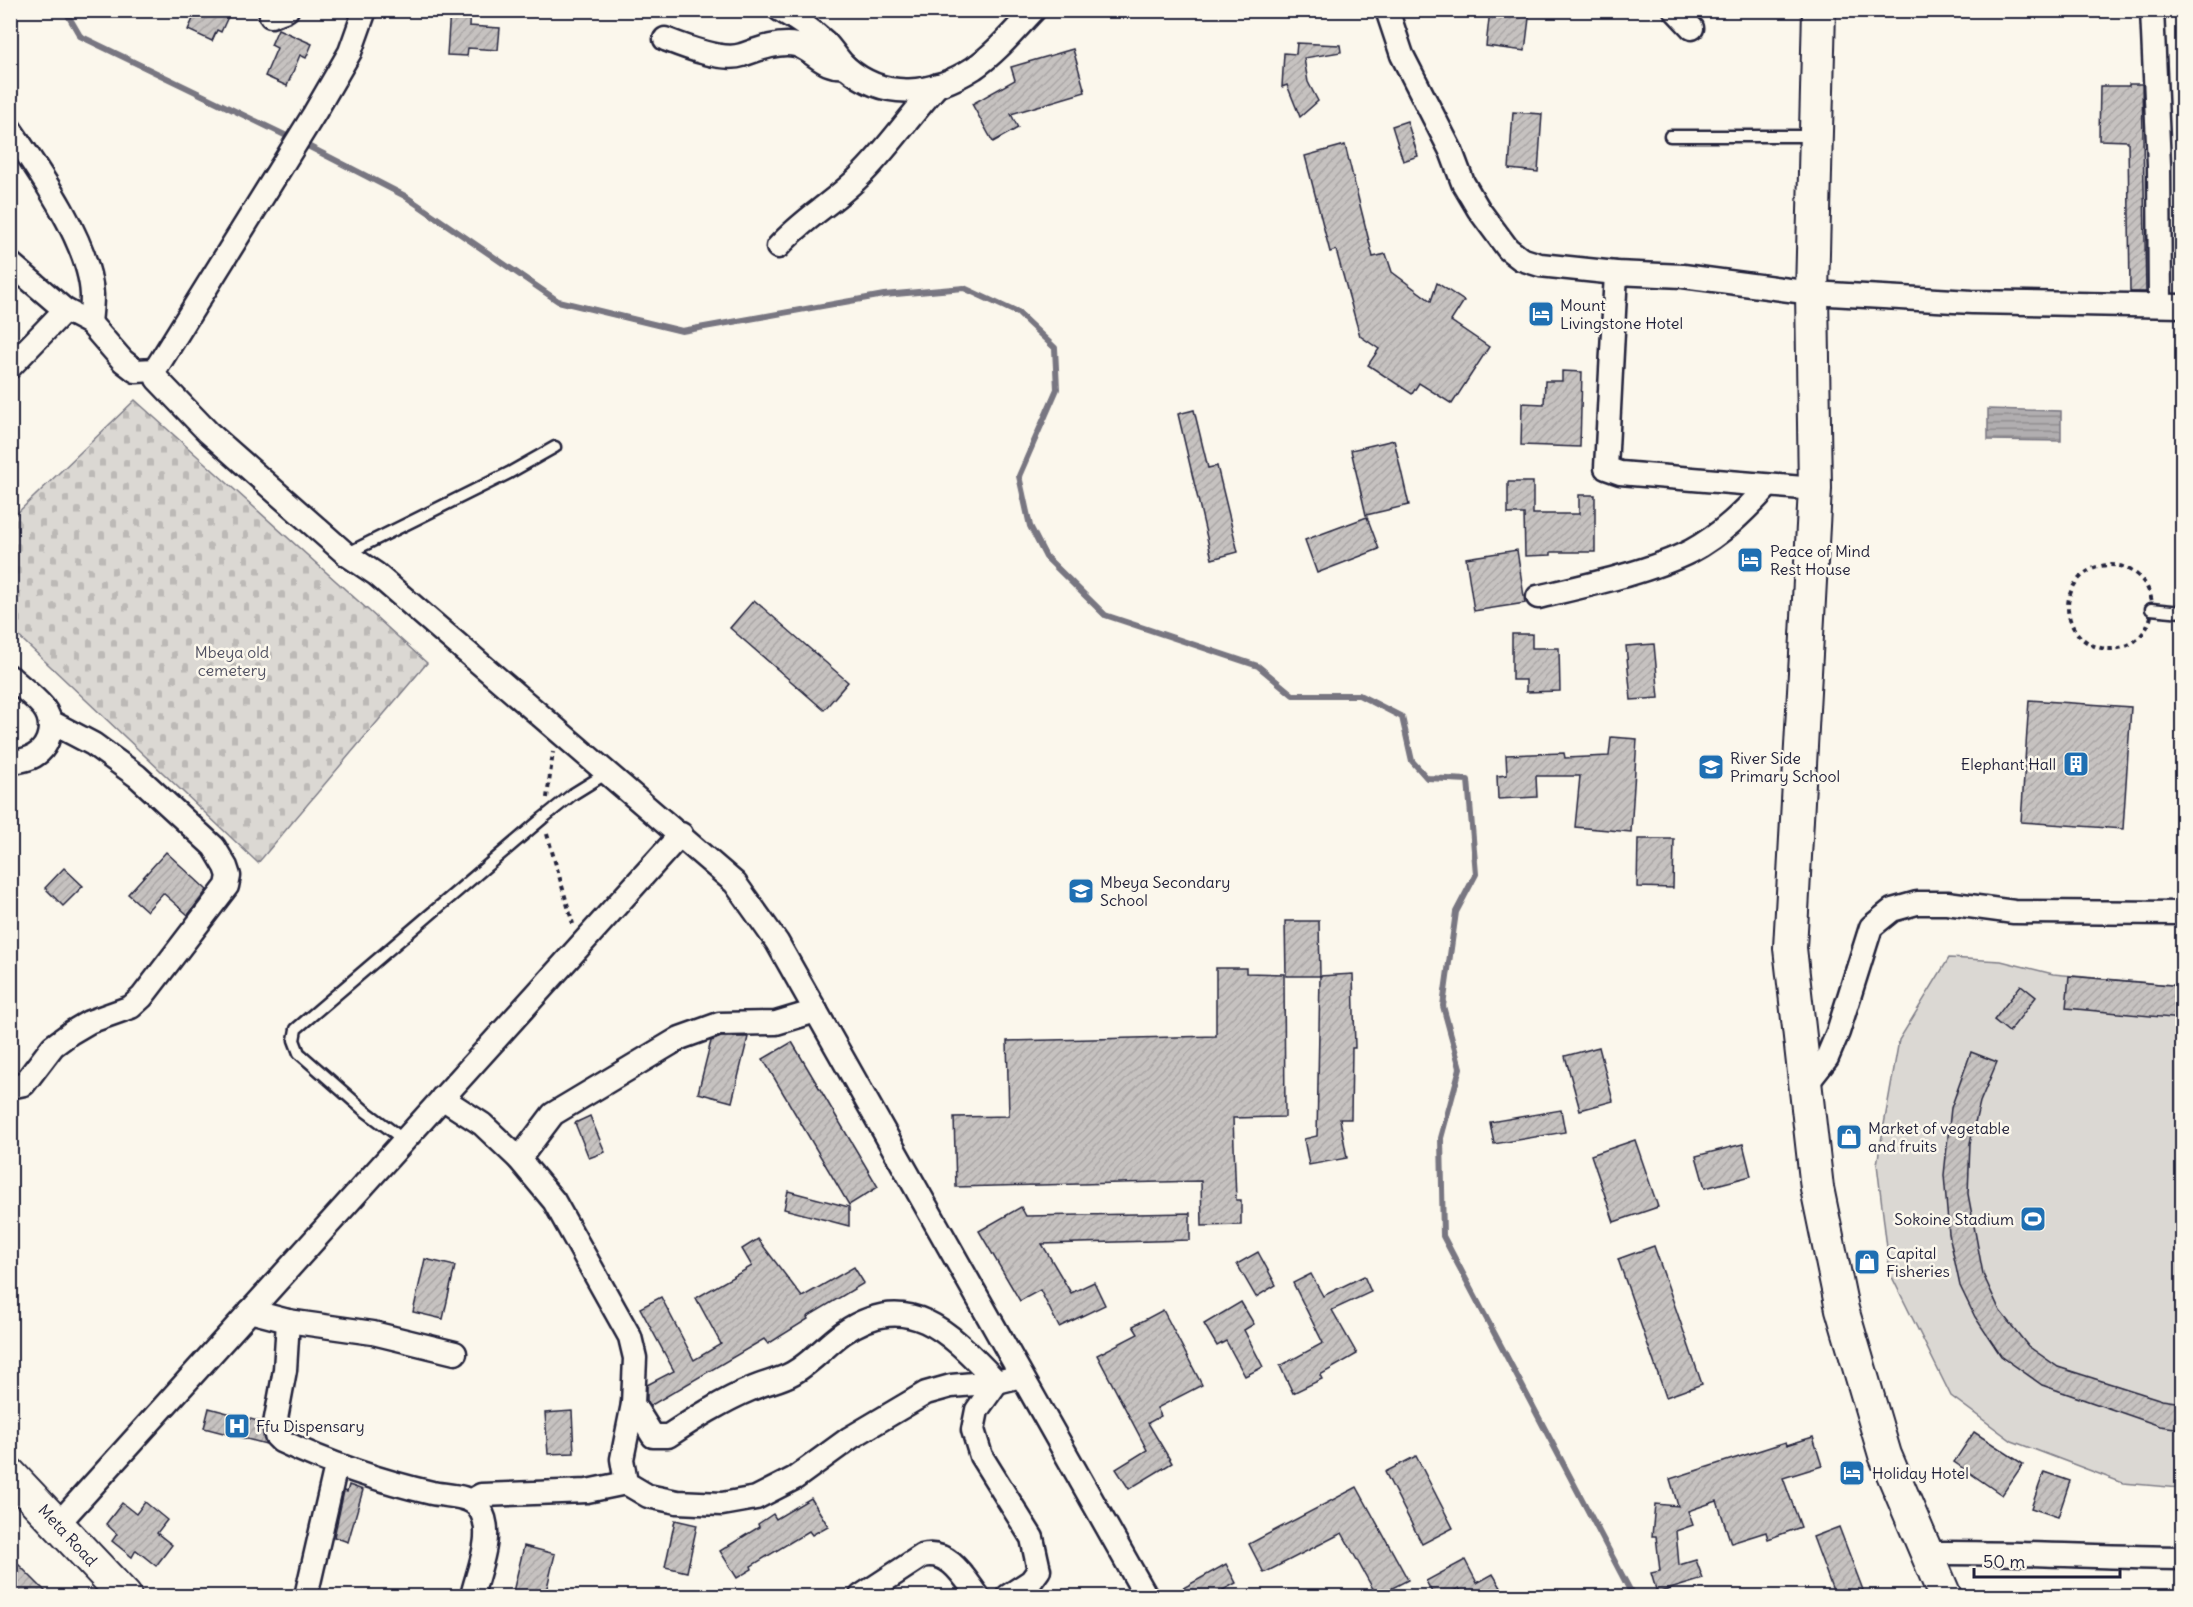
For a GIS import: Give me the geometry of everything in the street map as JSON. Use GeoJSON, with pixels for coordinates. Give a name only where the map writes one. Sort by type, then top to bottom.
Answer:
{"type":"FeatureCollection","features":[{"type":"Feature","properties":{"kind":"street"},"geometry":{"type":"LineString","coordinates":[[155,370],[315,114],[350,52],[365,10]]}},
{"type":"Feature","properties":{"kind":"street"},"geometry":{"type":"LineString","coordinates":[[780,10],[824,40],[845,66],[882,89],[901,92],[938,86],[974,68],[1034,10]]}},
{"type":"Feature","properties":{"kind":"street"},"geometry":{"type":"LineString","coordinates":[[1387,10],[1402,56],[1451,151],[1463,183],[1479,210],[1508,249],[1521,259],[1540,265],[1616,273],[1683,276],[1812,293],[1972,303],[2171,305],[2159,165],[2152,10]]}},
{"type":"Feature","properties":{"kind":"street"},"geometry":{"type":"LineString","coordinates":[[1676,10],[1692,28]]}},
{"type":"Feature","properties":{"kind":"street"},"geometry":{"type":"LineString","coordinates":[[1819,10],[1812,293],[1815,489],[1790,948],[1817,1188],[1842,1309],[1885,1455],[1945,1596]]}},
{"type":"Feature","properties":{"kind":"street"},"geometry":{"type":"LineString","coordinates":[[665,39],[712,54],[741,56],[782,45],[796,45],[830,66],[845,66]]}},
{"type":"Feature","properties":{"kind":"street"},"geometry":{"type":"LineString","coordinates":[[778,247],[799,224],[857,179],[888,147],[909,116],[938,86]]}},
{"type":"Feature","properties":{"kind":"street"},"geometry":{"type":"LineString","coordinates":[[10,129],[54,197],[83,256],[92,296],[90,323]]}},
{"type":"Feature","properties":{"kind":"street"},"geometry":{"type":"LineString","coordinates":[[10,263],[65,310],[90,323],[123,361],[136,371],[155,370]]}},
{"type":"Feature","properties":{"kind":"street"},"geometry":{"type":"LineString","coordinates":[[1616,273],[1606,468],[1620,473],[1815,489]]}},
{"type":"Feature","properties":{"kind":"street"},"geometry":{"type":"LineString","coordinates":[[10,367],[65,310]]}},
{"type":"Feature","properties":{"kind":"street"},"geometry":{"type":"LineString","coordinates":[[155,370],[160,383],[208,432],[346,554],[376,574],[681,834],[735,883],[777,942],[1146,1596]]}},
{"type":"Feature","properties":{"kind":"street"},"geometry":{"type":"LineString","coordinates":[[1538,597],[1620,576],[1690,551],[1728,526],[1768,486]]}},
{"type":"Feature","properties":{"kind":"street"},"geometry":{"type":"LineString","coordinates":[[10,677],[42,705],[51,722],[93,744],[137,776],[214,847],[229,876],[227,886],[159,976],[131,1007],[89,1022],[72,1032],[53,1046],[24,1084],[10,1087]]}},
{"type":"Feature","properties":{"kind":"street"},"geometry":{"type":"LineString","coordinates":[[10,763],[35,756],[43,748],[49,737],[51,722]]}},
{"type":"Feature","properties":{"kind":"street"},"geometry":{"type":"LineString","coordinates":[[57,1525],[681,834]]}},
{"type":"Feature","properties":{"kind":"street"},"geometry":{"type":"LineString","coordinates":[[1805,1086],[1827,1058],[1838,1032],[1870,927],[1892,910],[1917,903],[1947,903],[2014,912],[2182,913]]}},
{"type":"Feature","properties":{"kind":"street"},"geometry":{"type":"LineString","coordinates":[[519,1159],[553,1114],[680,1038],[719,1024],[776,1023],[816,1011]]}},
{"type":"Feature","properties":{"kind":"street"},"geometry":{"type":"LineString","coordinates":[[442,1098],[482,1124],[519,1159],[554,1201],[630,1337],[635,1358],[633,1404],[621,1459],[626,1482]]}},
{"type":"Feature","properties":{"kind":"street"},"geometry":{"type":"LineString","coordinates":[[250,1311],[288,1322],[346,1328],[455,1353]]}},
{"type":"Feature","properties":{"kind":"street"},"geometry":{"type":"LineString","coordinates":[[633,1404],[649,1433],[653,1436],[668,1436],[750,1389],[793,1373],[844,1332],[892,1312],[905,1314],[943,1330],[966,1349],[997,1382]]}},
{"type":"Feature","properties":{"kind":"street"},"geometry":{"type":"LineString","coordinates":[[288,1322],[285,1370],[275,1424],[276,1436],[281,1441],[336,1466],[424,1491],[472,1500],[486,1522],[486,1538],[472,1596]]}},
{"type":"Feature","properties":{"kind":"street"},"geometry":{"type":"LineString","coordinates":[[472,1500],[481,1495],[577,1492],[626,1482],[648,1496],[677,1502],[722,1504],[756,1498],[795,1478],[850,1438],[926,1393],[951,1386],[997,1382],[1021,1376]]}},
{"type":"Feature","properties":{"kind":"street"},"geometry":{"type":"LineString","coordinates":[[997,1382],[976,1410],[973,1430],[981,1456],[1032,1538],[1040,1570],[1031,1581],[1008,1596]]}},
{"type":"Feature","properties":{"kind":"street"},"geometry":{"type":"LineString","coordinates":[[306,1596],[336,1466]]}},
{"type":"Feature","properties":{"kind":"street","name":"Meta Road"},"geometry":{"type":"LineString","coordinates":[[10,1474],[125,1596]]}},
{"type":"Feature","properties":{"kind":"street"},"geometry":{"type":"LineString","coordinates":[[1927,1553],[2013,1552],[2075,1557],[2182,1558]]}},
{"type":"Feature","properties":{"kind":"street"},"geometry":{"type":"LineString","coordinates":[[861,1596],[922,1556],[933,1553],[944,1556],[960,1571],[978,1596]]}},
{"type":"Feature","properties":{"kind":"lane"},"geometry":{"type":"LineString","coordinates":[[1670,136],[1816,136]]}},
{"type":"Feature","properties":{"kind":"lane"},"geometry":{"type":"LineString","coordinates":[[346,554],[509,473],[555,447]]}},
{"type":"Feature","properties":{"kind":"lane"},"geometry":{"type":"LineString","coordinates":[[2151,609],[2182,612]]}},
{"type":"Feature","properties":{"kind":"lane"},"geometry":{"type":"LineString","coordinates":[[404,1140],[364,1110],[299,1053],[294,1040],[296,1029],[545,817],[573,794],[607,773]]}},
{"type":"Feature","properties":{"kind":"path"},"geometry":{"type":"LineString","coordinates":[[2113,564],[2127,568],[2139,576],[2147,588],[2151,609],[2145,630],[2135,640],[2123,647],[2108,649],[2094,646],[2082,638],[2069,616],[2068,603],[2077,580],[2086,571],[2098,566],[2113,564]]}},
{"type":"Feature","properties":{"kind":"path"},"geometry":{"type":"LineString","coordinates":[[557,730],[545,817],[555,868],[582,943]]}},
{"type":"Feature","properties":{"kind":"green space","name":"Mbeya old cemetery"},"geometry":{"type":"Polygon","coordinates":[[[135,400],[427,663],[258,863],[11,629],[11,519],[135,400]]]}},
{"type":"Feature","properties":{"kind":"green space","name":"Sokoine Stadium"},"geometry":{"type":"Polygon","coordinates":[[[1949,958],[2001,961],[2053,974],[2182,986],[2182,1477],[2180,1488],[2123,1483],[2012,1441],[1951,1396],[1890,1273],[1877,1164],[1899,1040],[1949,958]]]}},
{"type":"Feature","properties":{"kind":"shaded area"},"geometry":{"type":"Polygon","coordinates":[[[1988,409],[2061,411],[2061,441],[1988,440],[1988,409]]]}},
{"type":"Feature","properties":{"kind":"building"},"geometry":{"type":"Polygon","coordinates":[[[197,10],[231,10],[221,32],[217,30],[212,41],[188,30],[197,10]]]}},
{"type":"Feature","properties":{"kind":"building"},"geometry":{"type":"Polygon","coordinates":[[[450,10],[470,10],[469,26],[500,28],[498,50],[468,48],[467,56],[447,55],[450,10]]]}},
{"type":"Feature","properties":{"kind":"building"},"geometry":{"type":"Polygon","coordinates":[[[1490,10],[1530,10],[1525,51],[1486,46],[1490,10]]]}},
{"type":"Feature","properties":{"kind":"building"},"geometry":{"type":"Polygon","coordinates":[[[278,29],[312,44],[306,58],[300,55],[287,86],[265,76],[277,48],[271,45],[278,29]]]}},
{"type":"Feature","properties":{"kind":"building"},"geometry":{"type":"Polygon","coordinates":[[[1297,43],[1340,45],[1341,52],[1304,58],[1308,82],[1318,101],[1300,117],[1287,85],[1282,87],[1284,53],[1296,54],[1297,43]]]}},
{"type":"Feature","properties":{"kind":"building"},"geometry":{"type":"Polygon","coordinates":[[[1073,49],[1085,92],[1011,114],[1018,128],[993,142],[972,104],[1015,80],[1011,67],[1073,49]]]}},
{"type":"Feature","properties":{"kind":"building"},"geometry":{"type":"Polygon","coordinates":[[[2129,84],[2142,84],[2146,292],[2130,292],[2128,141],[2099,140],[2100,86],[2129,86],[2129,84]]]}},
{"type":"Feature","properties":{"kind":"building"},"geometry":{"type":"Polygon","coordinates":[[[1513,112],[1542,114],[1538,172],[1509,169],[1513,112]]]}},
{"type":"Feature","properties":{"kind":"building"},"geometry":{"type":"Polygon","coordinates":[[[1407,121],[1418,156],[1403,161],[1392,126],[1407,121]]]}},
{"type":"Feature","properties":{"kind":"building"},"geometry":{"type":"Polygon","coordinates":[[[1345,145],[1373,257],[1386,254],[1392,272],[1431,301],[1437,283],[1464,301],[1451,321],[1489,347],[1452,404],[1419,383],[1412,394],[1368,365],[1379,349],[1360,336],[1336,250],[1330,252],[1305,156],[1345,145]]]}},
{"type":"Feature","properties":{"kind":"building"},"geometry":{"type":"Polygon","coordinates":[[[1562,371],[1582,372],[1580,447],[1521,445],[1522,403],[1544,404],[1545,381],[1562,381],[1562,371]]]}},
{"type":"Feature","properties":{"kind":"building"},"geometry":{"type":"Polygon","coordinates":[[[1194,410],[1208,468],[1217,466],[1238,552],[1212,559],[1178,414],[1194,410]]]}},
{"type":"Feature","properties":{"kind":"building"},"geometry":{"type":"Polygon","coordinates":[[[1394,440],[1409,505],[1366,515],[1351,450],[1394,440]]]}},
{"type":"Feature","properties":{"kind":"building"},"geometry":{"type":"Polygon","coordinates":[[[1508,482],[1533,482],[1533,514],[1579,514],[1579,495],[1595,495],[1595,552],[1551,552],[1551,555],[1525,556],[1524,514],[1508,514],[1508,482]]]}},
{"type":"Feature","properties":{"kind":"building"},"geometry":{"type":"Polygon","coordinates":[[[1367,517],[1379,549],[1317,573],[1305,540],[1367,517]]]}},
{"type":"Feature","properties":{"kind":"building"},"geometry":{"type":"Polygon","coordinates":[[[1517,550],[1525,603],[1474,611],[1466,558],[1517,550]]]}},
{"type":"Feature","properties":{"kind":"building"},"geometry":{"type":"Polygon","coordinates":[[[754,600],[848,682],[824,710],[730,628],[754,600]]]}},
{"type":"Feature","properties":{"kind":"building"},"geometry":{"type":"Polygon","coordinates":[[[1512,634],[1532,634],[1532,648],[1559,648],[1560,691],[1526,692],[1526,680],[1512,680],[1512,634]]]}},
{"type":"Feature","properties":{"kind":"building"},"geometry":{"type":"Polygon","coordinates":[[[1654,644],[1659,698],[1631,700],[1626,646],[1654,644]]]}},
{"type":"Feature","properties":{"kind":"building","name":"Elephant Hall"},"geometry":{"type":"Polygon","coordinates":[[[2029,700],[2131,707],[2123,829],[2021,822],[2029,700]]]}},
{"type":"Feature","properties":{"kind":"building"},"geometry":{"type":"Polygon","coordinates":[[[1611,737],[1637,739],[1631,832],[1575,827],[1580,776],[1536,776],[1537,797],[1498,799],[1497,776],[1507,775],[1506,755],[1564,753],[1565,758],[1609,756],[1611,737]]]}},
{"type":"Feature","properties":{"kind":"building"},"geometry":{"type":"Polygon","coordinates":[[[1638,839],[1674,839],[1673,888],[1637,887],[1638,839]]]}},
{"type":"Feature","properties":{"kind":"building"},"geometry":{"type":"Polygon","coordinates":[[[166,852],[207,890],[188,915],[163,893],[147,911],[128,894],[166,852]]]}},
{"type":"Feature","properties":{"kind":"building"},"geometry":{"type":"Polygon","coordinates":[[[64,868],[83,886],[63,906],[45,888],[64,868]]]}},
{"type":"Feature","properties":{"kind":"building"},"geometry":{"type":"Polygon","coordinates":[[[1285,921],[1319,921],[1320,976],[1286,976],[1285,921]]]}},
{"type":"Feature","properties":{"kind":"building"},"geometry":{"type":"Polygon","coordinates":[[[1216,968],[1246,968],[1246,973],[1284,974],[1285,1117],[1233,1118],[1236,1200],[1241,1200],[1241,1225],[1202,1226],[1201,1181],[956,1187],[954,1117],[1009,1116],[1007,1041],[1216,1036],[1216,968]]]}},
{"type":"Feature","properties":{"kind":"building"},"geometry":{"type":"Polygon","coordinates":[[[1353,974],[1355,1048],[1352,1048],[1351,1119],[1340,1119],[1347,1158],[1309,1165],[1304,1139],[1317,1136],[1320,976],[1353,974]]]}},
{"type":"Feature","properties":{"kind":"building"},"geometry":{"type":"Polygon","coordinates":[[[2069,976],[2182,986],[2182,1019],[2066,1008],[2069,976]]]}},
{"type":"Feature","properties":{"kind":"building"},"geometry":{"type":"Polygon","coordinates":[[[2021,985],[2036,997],[2009,1032],[1994,1020],[2021,985]]]}},
{"type":"Feature","properties":{"kind":"building"},"geometry":{"type":"Polygon","coordinates":[[[721,1037],[748,1037],[732,1102],[698,1093],[711,1041],[721,1037]]]}},
{"type":"Feature","properties":{"kind":"building"},"geometry":{"type":"Polygon","coordinates":[[[792,1042],[878,1187],[849,1205],[763,1059],[792,1042]]]}},
{"type":"Feature","properties":{"kind":"building"},"geometry":{"type":"Polygon","coordinates":[[[1599,1047],[1613,1101],[1580,1110],[1565,1056],[1599,1047]]]}},
{"type":"Feature","properties":{"kind":"building"},"geometry":{"type":"Polygon","coordinates":[[[1971,1052],[1997,1062],[1980,1102],[1970,1143],[1968,1194],[1983,1274],[2000,1311],[2028,1346],[2058,1367],[2162,1400],[2182,1403],[2182,1429],[2160,1426],[2042,1385],[2001,1356],[1975,1317],[1960,1286],[1949,1234],[1944,1175],[1951,1108],[1971,1052]]]}},
{"type":"Feature","properties":{"kind":"building"},"geometry":{"type":"Polygon","coordinates":[[[1561,1110],[1565,1132],[1494,1144],[1490,1122],[1561,1110]]]}},
{"type":"Feature","properties":{"kind":"building"},"geometry":{"type":"Polygon","coordinates":[[[590,1116],[605,1152],[589,1158],[575,1123],[590,1116]]]}},
{"type":"Feature","properties":{"kind":"building"},"geometry":{"type":"Polygon","coordinates":[[[1635,1140],[1658,1207],[1614,1222],[1591,1155],[1635,1140]]]}},
{"type":"Feature","properties":{"kind":"building"},"geometry":{"type":"Polygon","coordinates":[[[1743,1144],[1751,1176],[1705,1188],[1696,1156],[1743,1144]]]}},
{"type":"Feature","properties":{"kind":"building"},"geometry":{"type":"Polygon","coordinates":[[[788,1191],[849,1207],[849,1226],[784,1209],[788,1191]]]}},
{"type":"Feature","properties":{"kind":"building"},"geometry":{"type":"Polygon","coordinates":[[[1021,1207],[1026,1216],[1190,1213],[1190,1240],[1042,1244],[1071,1293],[1094,1282],[1105,1305],[1059,1327],[1040,1290],[1020,1301],[979,1231],[1021,1207]]]}},
{"type":"Feature","properties":{"kind":"building"},"geometry":{"type":"Polygon","coordinates":[[[758,1239],[802,1297],[854,1267],[864,1283],[807,1317],[808,1319],[768,1344],[764,1339],[650,1406],[647,1400],[647,1385],[674,1371],[640,1308],[661,1297],[694,1360],[721,1344],[696,1298],[752,1266],[742,1249],[758,1239]]]}},
{"type":"Feature","properties":{"kind":"building"},"geometry":{"type":"Polygon","coordinates":[[[1654,1246],[1702,1384],[1666,1397],[1618,1259],[1654,1246]]]}},
{"type":"Feature","properties":{"kind":"building"},"geometry":{"type":"Polygon","coordinates":[[[1258,1252],[1276,1285],[1256,1297],[1237,1264],[1258,1252]]]}},
{"type":"Feature","properties":{"kind":"building"},"geometry":{"type":"Polygon","coordinates":[[[425,1259],[455,1266],[443,1319],[413,1312],[425,1259]]]}},
{"type":"Feature","properties":{"kind":"building"},"geometry":{"type":"Polygon","coordinates":[[[1311,1274],[1323,1296],[1364,1276],[1371,1292],[1332,1310],[1357,1354],[1320,1375],[1322,1379],[1293,1393],[1280,1366],[1323,1343],[1293,1283],[1311,1274]]]}},
{"type":"Feature","properties":{"kind":"building"},"geometry":{"type":"Polygon","coordinates":[[[1241,1302],[1254,1324],[1244,1330],[1263,1367],[1245,1376],[1226,1341],[1217,1346],[1204,1324],[1241,1302]]]}},
{"type":"Feature","properties":{"kind":"building"},"geometry":{"type":"Polygon","coordinates":[[[1163,1310],[1202,1385],[1157,1408],[1161,1416],[1148,1423],[1172,1463],[1129,1489],[1116,1469],[1147,1450],[1097,1355],[1138,1334],[1133,1326],[1163,1310]]]}},
{"type":"Feature","properties":{"kind":"building","name":"Ffu Dispensary"},"geometry":{"type":"Polygon","coordinates":[[[209,1408],[262,1422],[266,1444],[204,1428],[209,1408]]]}},
{"type":"Feature","properties":{"kind":"building"},"geometry":{"type":"Polygon","coordinates":[[[572,1411],[574,1453],[548,1454],[545,1413],[572,1411]]]}},
{"type":"Feature","properties":{"kind":"building"},"geometry":{"type":"Polygon","coordinates":[[[1974,1432],[2023,1464],[2002,1495],[1954,1462],[1974,1432]]]}},
{"type":"Feature","properties":{"kind":"building"},"geometry":{"type":"Polygon","coordinates":[[[1813,1437],[1822,1466],[1783,1478],[1801,1527],[1768,1539],[1766,1532],[1731,1543],[1717,1501],[1688,1511],[1693,1525],[1676,1531],[1679,1565],[1696,1560],[1703,1579],[1657,1593],[1651,1573],[1660,1571],[1656,1536],[1652,1536],[1655,1504],[1678,1506],[1670,1479],[1786,1442],[1787,1445],[1813,1437]]]}},
{"type":"Feature","properties":{"kind":"building"},"geometry":{"type":"Polygon","coordinates":[[[1416,1456],[1453,1528],[1422,1544],[1385,1472],[1416,1456]]]}},
{"type":"Feature","properties":{"kind":"building"},"geometry":{"type":"Polygon","coordinates":[[[2044,1472],[2070,1481],[2058,1517],[2031,1508],[2044,1472]]]}},
{"type":"Feature","properties":{"kind":"building"},"geometry":{"type":"Polygon","coordinates":[[[349,1485],[363,1490],[348,1542],[334,1537],[344,1491],[347,1492],[349,1485]]]}},
{"type":"Feature","properties":{"kind":"building"},"geometry":{"type":"Polygon","coordinates":[[[1357,1487],[1408,1580],[1377,1596],[1342,1533],[1264,1573],[1249,1544],[1357,1487]]]}},
{"type":"Feature","properties":{"kind":"building"},"geometry":{"type":"Polygon","coordinates":[[[811,1498],[828,1526],[812,1535],[809,1531],[751,1566],[752,1569],[737,1578],[720,1551],[759,1527],[758,1524],[773,1514],[776,1519],[811,1498]]]}},
{"type":"Feature","properties":{"kind":"building"},"geometry":{"type":"Polygon","coordinates":[[[145,1502],[167,1520],[157,1533],[172,1545],[156,1566],[136,1550],[132,1557],[112,1541],[117,1534],[106,1524],[122,1503],[136,1514],[145,1502]]]}},
{"type":"Feature","properties":{"kind":"building"},"geometry":{"type":"Polygon","coordinates":[[[675,1520],[697,1525],[687,1572],[665,1567],[675,1520]]]}},
{"type":"Feature","properties":{"kind":"building"},"geometry":{"type":"Polygon","coordinates":[[[1839,1527],[1863,1590],[1846,1596],[1835,1596],[1813,1537],[1839,1527]]]}},
{"type":"Feature","properties":{"kind":"building"},"geometry":{"type":"Polygon","coordinates":[[[524,1546],[555,1554],[545,1596],[512,1596],[524,1546]]]}},
{"type":"Feature","properties":{"kind":"building"},"geometry":{"type":"Polygon","coordinates":[[[10,1556],[50,1596],[17,1596],[10,1589],[10,1556]]]}},
{"type":"Feature","properties":{"kind":"building"},"geometry":{"type":"Polygon","coordinates":[[[1465,1560],[1477,1583],[1493,1574],[1506,1596],[1456,1596],[1462,1593],[1459,1588],[1444,1596],[1434,1596],[1426,1581],[1465,1560]]]}},
{"type":"Feature","properties":{"kind":"building"},"geometry":{"type":"Polygon","coordinates":[[[1226,1564],[1236,1583],[1212,1596],[1169,1596],[1226,1564]]]}},
{"type":"Feature","properties":{"kind":"waterway"},"geometry":{"type":"LineString","coordinates":[[65,10],[80,36],[293,139]]}},
{"type":"Feature","properties":{"kind":"waterway"},"geometry":{"type":"LineString","coordinates":[[302,143],[405,196],[558,301],[682,331],[884,295],[964,288],[1018,313],[1055,348],[1057,389],[1019,476],[1030,526],[1046,557],[1105,615],[1258,666],[1293,695],[1359,695],[1402,717],[1412,761],[1427,778],[1468,780],[1476,874],[1456,912],[1443,1006],[1460,1068],[1441,1138],[1443,1236],[1633,1596]]}},
{"type":"Feature","properties":{"kind":"place","name":"Mount Livingstone Hotel"},"geometry":{"type":"Point","coordinates":[1541,314]}},
{"type":"Feature","properties":{"kind":"place","name":"Peace of Mind Rest House"},"geometry":{"type":"Point","coordinates":[1750,560]}},
{"type":"Feature","properties":{"kind":"place","name":"Elephant Hall"},"geometry":{"type":"Point","coordinates":[2076,764]}},
{"type":"Feature","properties":{"kind":"place","name":"River Side Primary School"},"geometry":{"type":"Point","coordinates":[1711,767]}},
{"type":"Feature","properties":{"kind":"place","name":"Mbeya Secondary School"},"geometry":{"type":"Point","coordinates":[1081,891]}},
{"type":"Feature","properties":{"kind":"place","name":"Market of vegetable and fruits"},"geometry":{"type":"Point","coordinates":[1849,1137]}},
{"type":"Feature","properties":{"kind":"place","name":"Sokoine Stadium"},"geometry":{"type":"Point","coordinates":[2033,1219]}},
{"type":"Feature","properties":{"kind":"place","name":"Capital Fisheries"},"geometry":{"type":"Point","coordinates":[1867,1262]}},
{"type":"Feature","properties":{"kind":"place","name":"Ffu Dispensary"},"geometry":{"type":"Point","coordinates":[237,1426]}},
{"type":"Feature","properties":{"kind":"place","name":"Holiday Hotel"},"geometry":{"type":"Point","coordinates":[1852,1473]}}]}
